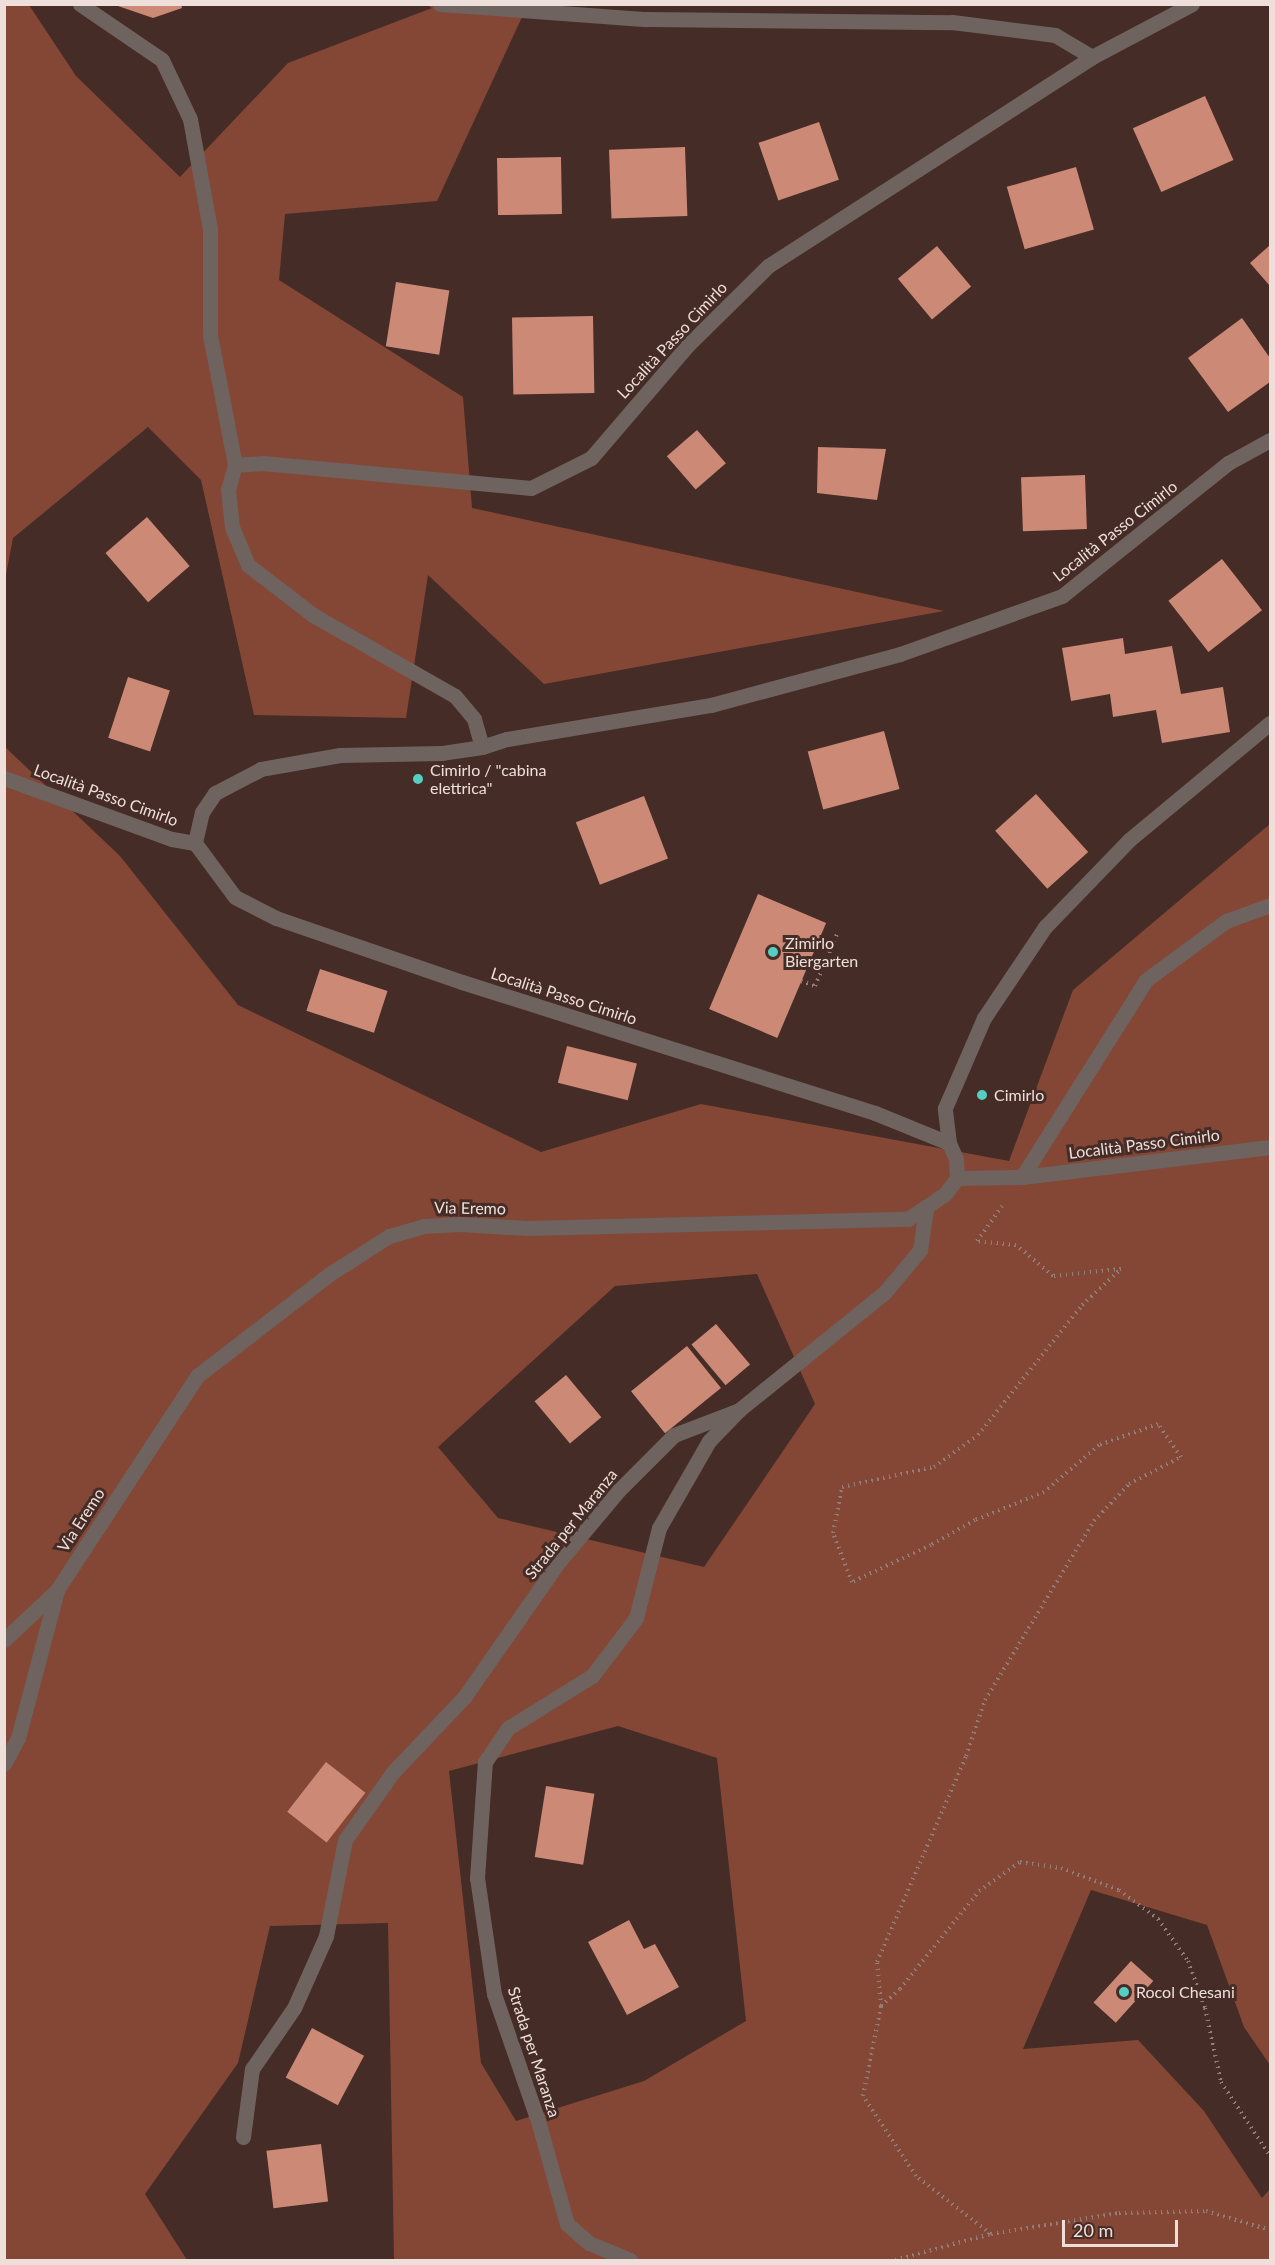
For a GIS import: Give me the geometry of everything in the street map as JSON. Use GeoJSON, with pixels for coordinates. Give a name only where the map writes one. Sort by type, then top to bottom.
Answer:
{"type":"FeatureCollection","features":[{"type":"Feature","properties":{"kind":"street"},"geometry":{"type":"LineString","coordinates":[[80,4],[162,60],[190,119],[210,229],[210,335],[235,465],[228,489],[232,527],[248,564],[313,615],[455,696],[474,719],[482,747]]}},
{"type":"Feature","properties":{"kind":"street"},"geometry":{"type":"LineString","coordinates":[[440,4],[646,19],[952,22],[1055,35],[1092,57]]}},
{"type":"Feature","properties":{"kind":"street","name":"Località Passo Cimirlo"},"geometry":{"type":"LineString","coordinates":[[235,465],[262,463],[531,488],[591,458],[687,346],[768,266],[1092,57],[1192,4]]}},
{"type":"Feature","properties":{"kind":"street","name":"Località Passo Cimirlo"},"geometry":{"type":"LineString","coordinates":[[195,843],[202,812],[215,793],[261,770],[340,755],[442,753],[482,747],[507,739],[711,705],[900,654],[1062,596],[1228,463],[1270,440]]}},
{"type":"Feature","properties":{"kind":"street"},"geometry":{"type":"LineString","coordinates":[[957,1178],[956,1160],[949,1143],[945,1108],[984,1018],[1045,927],[1129,840],[1270,723]]}},
{"type":"Feature","properties":{"kind":"street","name":"Località Passo Cimirlo"},"geometry":{"type":"LineString","coordinates":[[4,778],[172,839],[195,843],[236,897],[276,918],[462,982],[875,1113],[949,1143]]}},
{"type":"Feature","properties":{"kind":"street","name":"Località Passo Cimirlo"},"geometry":{"type":"LineString","coordinates":[[1022,1177],[1146,980],[1226,921],[1270,905]]}},
{"type":"Feature","properties":{"kind":"street","name":"Località Passo Cimirlo"},"geometry":{"type":"LineString","coordinates":[[957,1178],[1022,1177],[1270,1147]]}},
{"type":"Feature","properties":{"kind":"street","name":"Via Eremo"},"geometry":{"type":"LineString","coordinates":[[4,1640],[57,1590],[197,1376],[328,1275],[389,1236],[423,1226],[460,1224],[527,1228],[864,1223],[908,1219],[926,1209],[957,1178]]}},
{"type":"Feature","properties":{"kind":"street","name":"Strada per Maranza"},"geometry":{"type":"LineString","coordinates":[[630,2260],[589,2243],[567,2224],[538,2121],[494,1994],[477,1878],[484,1762],[508,1728],[592,1676],[636,1618],[659,1528],[709,1440],[739,1410],[885,1292],[920,1250],[926,1209]]}},
{"type":"Feature","properties":{"kind":"street","name":"Strada per Maranza"},"geometry":{"type":"LineString","coordinates":[[243,2137],[252,2069],[294,2008],[326,1936],[345,1840],[393,1772],[465,1696],[557,1564],[618,1491],[674,1435],[739,1410]]}},
{"type":"Feature","properties":{"kind":"street","name":"Via Eremo"},"geometry":{"type":"LineString","coordinates":[[4,1764],[18,1738],[57,1590]]}},
{"type":"Feature","properties":{"kind":"path"},"geometry":{"type":"LineString","coordinates":[[801,981],[815,986],[838,932]]}},
{"type":"Feature","properties":{"kind":"path"},"geometry":{"type":"LineString","coordinates":[[991,2234],[915,2176],[863,2096],[881,2006],[877,1962],[966,1756],[985,1700],[1094,1521],[1129,1484],[1181,1457],[1158,1424],[1099,1445],[1044,1492],[975,1520],[852,1582],[832,1533],[842,1487],[934,1467],[978,1435],[1082,1305],[1121,1269],[1053,1276],[1016,1245],[977,1241],[1022,1177]]}},
{"type":"Feature","properties":{"kind":"path"},"geometry":{"type":"LineString","coordinates":[[881,2006],[900,1989],[979,1891],[1020,1862],[1061,1868],[1119,1890],[1158,1919],[1188,1961],[1205,2008],[1221,2082],[1270,2156]]}},
{"type":"Feature","properties":{"kind":"path"},"geometry":{"type":"LineString","coordinates":[[896,2260],[991,2234],[1119,2213],[1206,2211],[1270,2230]]}},
{"type":"Feature","properties":{"kind":"shaded area"},"geometry":{"type":"Polygon","coordinates":[[[528,4],[437,201],[285,214],[279,280],[463,397],[472,508],[944,611],[544,684],[428,575],[406,718],[254,715],[201,480],[148,427],[13,538],[5,580],[5,5],[29,5],[76,76],[180,177],[288,63],[432,8],[427,5],[528,4]]]}},
{"type":"Feature","properties":{"kind":"shaded area"},"geometry":{"type":"Polygon","coordinates":[[[4,746],[120,856],[238,1005],[541,1152],[701,1104],[1009,1161],[1073,990],[1270,824],[1270,2065],[1244,2027],[1207,1925],[1091,1890],[1023,2049],[1138,2040],[1204,2111],[1262,2198],[1270,2189],[1270,2260],[394,2260],[388,1923],[270,1926],[238,2063],[145,2194],[187,2260],[5,2260],[4,746]],[[757,1274],[615,1286],[438,1447],[498,1518],[704,1567],[815,1404],[757,1274]],[[618,1726],[449,1771],[481,2063],[516,2121],[644,2081],[746,2021],[717,1758],[618,1726]]]}},
{"type":"Feature","properties":{"kind":"building"},"geometry":{"type":"Polygon","coordinates":[[[181,4],[182,8],[153,18],[115,5],[181,4]]]}},
{"type":"Feature","properties":{"kind":"building"},"geometry":{"type":"Polygon","coordinates":[[[1205,96],[1233,160],[1161,192],[1133,128],[1205,96]]]}},
{"type":"Feature","properties":{"kind":"building"},"geometry":{"type":"Polygon","coordinates":[[[819,122],[839,180],[778,201],[758,143],[819,122]]]}},
{"type":"Feature","properties":{"kind":"building"},"geometry":{"type":"Polygon","coordinates":[[[685,147],[687,216],[611,219],[609,150],[685,147]]]}},
{"type":"Feature","properties":{"kind":"building"},"geometry":{"type":"Polygon","coordinates":[[[561,157],[562,214],[498,215],[497,158],[561,157]]]}},
{"type":"Feature","properties":{"kind":"building"},"geometry":{"type":"Polygon","coordinates":[[[1076,167],[1094,229],[1025,249],[1007,187],[1076,167]]]}},
{"type":"Feature","properties":{"kind":"building"},"geometry":{"type":"Polygon","coordinates":[[[1270,245],[1270,286],[1250,263],[1270,245]]]}},
{"type":"Feature","properties":{"kind":"building"},"geometry":{"type":"Polygon","coordinates":[[[937,246],[971,287],[932,319],[898,279],[937,246]]]}},
{"type":"Feature","properties":{"kind":"building"},"geometry":{"type":"Polygon","coordinates":[[[396,282],[449,290],[439,355],[386,346],[396,282]]]}},
{"type":"Feature","properties":{"kind":"building"},"geometry":{"type":"Polygon","coordinates":[[[593,316],[594,393],[513,394],[512,317],[593,316]]]}},
{"type":"Feature","properties":{"kind":"building"},"geometry":{"type":"Polygon","coordinates":[[[1242,318],[1270,358],[1270,382],[1228,412],[1188,358],[1242,318]]]}},
{"type":"Feature","properties":{"kind":"building"},"geometry":{"type":"Polygon","coordinates":[[[697,430],[726,463],[696,489],[667,456],[697,430]]]}},
{"type":"Feature","properties":{"kind":"building"},"geometry":{"type":"Polygon","coordinates":[[[818,447],[886,449],[877,500],[817,493],[818,447]]]}},
{"type":"Feature","properties":{"kind":"building"},"geometry":{"type":"Polygon","coordinates":[[[1085,475],[1087,529],[1023,531],[1021,477],[1085,475]]]}},
{"type":"Feature","properties":{"kind":"building"},"geometry":{"type":"Polygon","coordinates":[[[147,517],[190,566],[148,602],[105,553],[147,517]]]}},
{"type":"Feature","properties":{"kind":"building"},"geometry":{"type":"Polygon","coordinates":[[[1222,559],[1262,610],[1208,652],[1168,601],[1222,559]]]}},
{"type":"Feature","properties":{"kind":"building"},"geometry":{"type":"Polygon","coordinates":[[[1123,638],[1125,654],[1172,646],[1181,694],[1223,687],[1230,732],[1162,743],[1156,710],[1113,717],[1110,694],[1071,701],[1062,648],[1123,638]]]}},
{"type":"Feature","properties":{"kind":"building"},"geometry":{"type":"Polygon","coordinates":[[[128,677],[170,691],[150,751],[108,738],[128,677]]]}},
{"type":"Feature","properties":{"kind":"building"},"geometry":{"type":"Polygon","coordinates":[[[884,731],[900,789],[823,809],[808,751],[884,731]]]}},
{"type":"Feature","properties":{"kind":"building"},"geometry":{"type":"Polygon","coordinates":[[[1036,794],[1088,852],[1047,889],[995,831],[1036,794]]]}},
{"type":"Feature","properties":{"kind":"building"},"geometry":{"type":"Polygon","coordinates":[[[644,796],[668,859],[600,885],[576,822],[644,796]]]}},
{"type":"Feature","properties":{"kind":"building","name":"Zimirlo Biergarten"},"geometry":{"type":"Polygon","coordinates":[[[758,894],[826,923],[777,1038],[709,1009],[758,894]]]}},
{"type":"Feature","properties":{"kind":"building"},"geometry":{"type":"Polygon","coordinates":[[[320,969],[388,991],[374,1033],[306,1011],[320,969]]]}},
{"type":"Feature","properties":{"kind":"building"},"geometry":{"type":"Polygon","coordinates":[[[567,1046],[637,1063],[628,1100],[558,1083],[567,1046]]]}},
{"type":"Feature","properties":{"kind":"building"},"geometry":{"type":"Polygon","coordinates":[[[716,1324],[750,1365],[726,1385],[691,1345],[716,1324]]]}},
{"type":"Feature","properties":{"kind":"building"},"geometry":{"type":"Polygon","coordinates":[[[687,1346],[721,1388],[665,1433],[631,1391],[687,1346]]]}},
{"type":"Feature","properties":{"kind":"building"},"geometry":{"type":"Polygon","coordinates":[[[566,1375],[601,1417],[570,1443],[535,1401],[566,1375]]]}},
{"type":"Feature","properties":{"kind":"building"},"geometry":{"type":"Polygon","coordinates":[[[326,1762],[365,1793],[327,1842],[287,1812],[326,1762]]]}},
{"type":"Feature","properties":{"kind":"building"},"geometry":{"type":"Polygon","coordinates":[[[546,1786],[594,1794],[583,1865],[535,1857],[546,1786]]]}},
{"type":"Feature","properties":{"kind":"building"},"geometry":{"type":"Polygon","coordinates":[[[629,1920],[644,1949],[655,1944],[679,1987],[627,2015],[588,1942],[629,1920]]]}},
{"type":"Feature","properties":{"kind":"building","name":"Rocol Chesani"},"geometry":{"type":"Polygon","coordinates":[[[1131,1961],[1153,1981],[1116,2023],[1094,2003],[1131,1961]]]}},
{"type":"Feature","properties":{"kind":"building"},"geometry":{"type":"Polygon","coordinates":[[[312,2028],[364,2056],[338,2105],[286,2077],[312,2028]]]}},
{"type":"Feature","properties":{"kind":"building"},"geometry":{"type":"Polygon","coordinates":[[[321,2144],[328,2202],[273,2208],[266,2151],[321,2144]]]}},
{"type":"Feature","properties":{"kind":"place","name":"Cimirlo / \"cabina elettrica\""},"geometry":{"type":"Point","coordinates":[418,779]}},
{"type":"Feature","properties":{"kind":"place","name":"Zimirlo Biergarten"},"geometry":{"type":"Point","coordinates":[773,952]}},
{"type":"Feature","properties":{"kind":"place","name":"Cimirlo"},"geometry":{"type":"Point","coordinates":[982,1095]}},
{"type":"Feature","properties":{"kind":"place","name":"Rocol Chesani"},"geometry":{"type":"Point","coordinates":[1124,1992]}}]}
